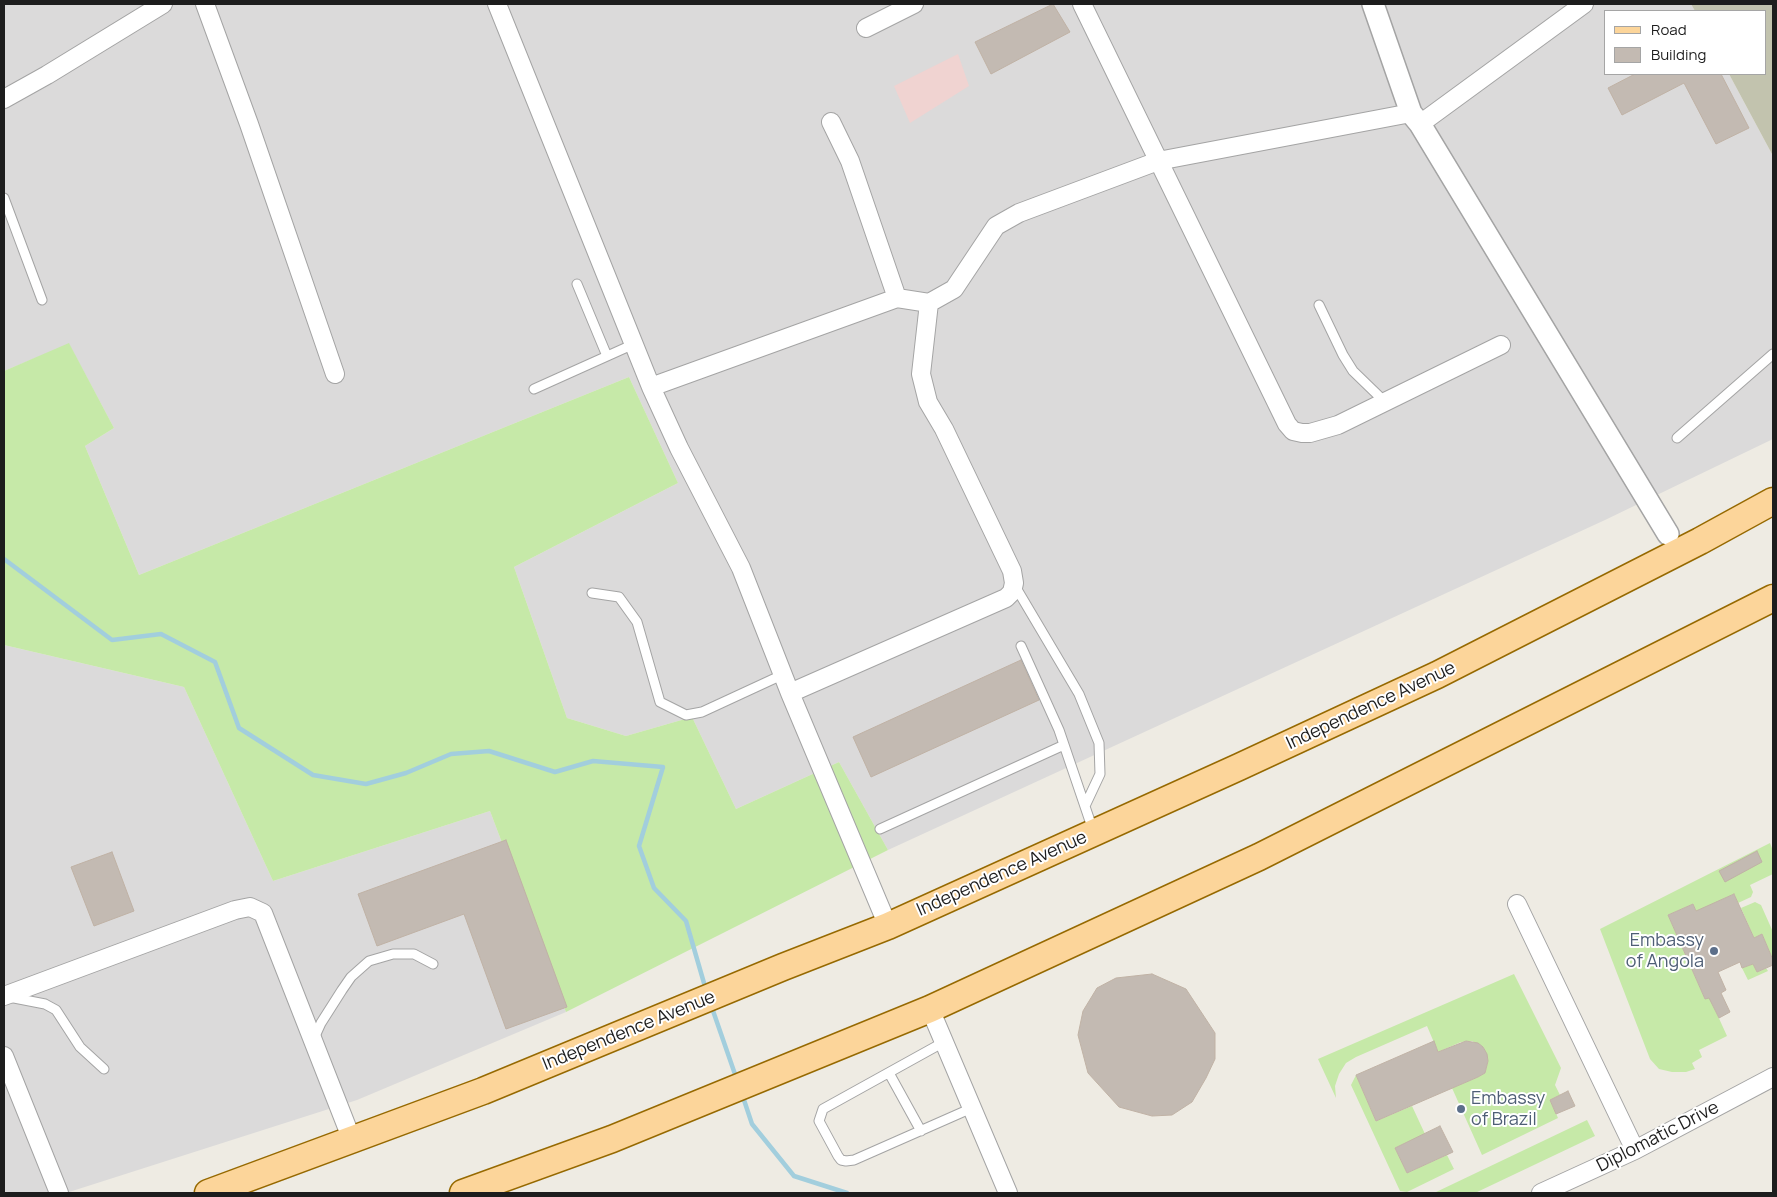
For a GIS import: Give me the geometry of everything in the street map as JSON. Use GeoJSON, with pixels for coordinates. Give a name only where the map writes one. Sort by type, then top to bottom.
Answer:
{"type":"FeatureCollection","features":[{"type":"Feature","properties":{"kind":"main road","name":"Independence Avenue"},"geometry":{"type":"LineString","coordinates":[[208,1193],[483,1091],[783,967],[888,926],[1239,768],[1437,675],[1700,542],[1773,501]]}},
{"type":"Feature","properties":{"kind":"main road"},"geometry":{"type":"LineString","coordinates":[[463,1193],[612,1139],[669,1114],[930,1009],[1259,857],[1773,598]]}},
{"type":"Feature","properties":{"kind":"street"},"geometry":{"type":"LineString","coordinates":[[4,99],[48,75],[163,4]]}},
{"type":"Feature","properties":{"kind":"street"},"geometry":{"type":"LineString","coordinates":[[205,4],[252,133],[335,374]]}},
{"type":"Feature","properties":{"kind":"street"},"geometry":{"type":"LineString","coordinates":[[497,4],[651,387],[741,568],[782,675],[888,926]]}},
{"type":"Feature","properties":{"kind":"street"},"geometry":{"type":"LineString","coordinates":[[866,28],[914,4]]}},
{"type":"Feature","properties":{"kind":"street"},"geometry":{"type":"LineString","coordinates":[[1082,4],[1287,424],[1293,431],[1310,433],[1338,425],[1502,345]]}},
{"type":"Feature","properties":{"kind":"street"},"geometry":{"type":"LineString","coordinates":[[1374,4],[1415,119],[1668,534]]}},
{"type":"Feature","properties":{"kind":"street"},"geometry":{"type":"LineString","coordinates":[[651,387],[898,298],[929,303],[954,289],[996,226],[1019,213],[1158,161],[1415,119],[1584,4]]}},
{"type":"Feature","properties":{"kind":"street"},"geometry":{"type":"LineString","coordinates":[[830,122],[850,161],[898,298]]}},
{"type":"Feature","properties":{"kind":"street"},"geometry":{"type":"LineString","coordinates":[[790,693],[1006,598],[1012,592],[1014,583],[1012,571],[944,429],[928,402],[921,374],[929,303]]}},
{"type":"Feature","properties":{"kind":"street"},"geometry":{"type":"LineString","coordinates":[[1517,904],[1635,1150]]}},
{"type":"Feature","properties":{"kind":"street"},"geometry":{"type":"LineString","coordinates":[[4,996],[235,910],[250,907],[262,913],[352,1140]]}},
{"type":"Feature","properties":{"kind":"street"},"geometry":{"type":"LineString","coordinates":[[930,1009],[1008,1193]]}},
{"type":"Feature","properties":{"kind":"street"},"geometry":{"type":"LineString","coordinates":[[4,1056],[60,1193]]}},
{"type":"Feature","properties":{"kind":"street","name":"Diplomatic Drive"},"geometry":{"type":"LineString","coordinates":[[1541,1193],[1635,1150],[1773,1077]]}},
{"type":"Feature","properties":{"kind":"lane"},"geometry":{"type":"LineString","coordinates":[[4,198],[42,300]]}},
{"type":"Feature","properties":{"kind":"lane"},"geometry":{"type":"LineString","coordinates":[[577,284],[607,356]]}},
{"type":"Feature","properties":{"kind":"lane"},"geometry":{"type":"LineString","coordinates":[[1319,305],[1342,355],[1353,371],[1385,402]]}},
{"type":"Feature","properties":{"kind":"lane"},"geometry":{"type":"LineString","coordinates":[[534,389],[634,344]]}},
{"type":"Feature","properties":{"kind":"lane"},"geometry":{"type":"LineString","coordinates":[[1677,438],[1773,354]]}},
{"type":"Feature","properties":{"kind":"lane"},"geometry":{"type":"LineString","coordinates":[[1014,583],[1079,694],[1098,743],[1100,774],[1085,806]]}},
{"type":"Feature","properties":{"kind":"lane"},"geometry":{"type":"LineString","coordinates":[[592,593],[619,597],[636,622],[660,702],[686,715],[702,712],[782,675]]}},
{"type":"Feature","properties":{"kind":"lane"},"geometry":{"type":"LineString","coordinates":[[1021,646],[1064,745],[1094,832]]}},
{"type":"Feature","properties":{"kind":"lane"},"geometry":{"type":"LineString","coordinates":[[880,829],[1064,745]]}},
{"type":"Feature","properties":{"kind":"lane"},"geometry":{"type":"LineString","coordinates":[[315,1043],[316,1034],[321,1022],[342,990],[351,977],[369,961],[393,954],[414,954],[434,964]]}},
{"type":"Feature","properties":{"kind":"lane"},"geometry":{"type":"LineString","coordinates":[[4,996],[45,1004],[56,1010],[80,1047],[104,1069]]}},
{"type":"Feature","properties":{"kind":"lane"},"geometry":{"type":"LineString","coordinates":[[944,1042],[823,1109],[819,1121],[841,1160],[854,1160],[972,1108]]}},
{"type":"Feature","properties":{"kind":"lane"},"geometry":{"type":"LineString","coordinates":[[889,1073],[920,1131]]}},
{"type":"Feature","properties":{"kind":"shaded area"},"geometry":{"type":"Polygon","coordinates":[[[4,4],[1691,4],[1694,10],[1604,10],[1604,75],[1730,75],[1773,156],[1773,439],[1605,520],[888,850],[839,762],[736,809],[692,717],[626,736],[567,718],[514,567],[678,483],[629,377],[139,575],[85,446],[114,428],[69,344],[4,371],[4,4]]]}},
{"type":"Feature","properties":{"kind":"shaded area"},"geometry":{"type":"Polygon","coordinates":[[[1691,4],[1773,4],[1773,156],[1730,75],[1767,75],[1767,10],[1694,10],[1691,4]]]}},
{"type":"Feature","properties":{"kind":"shaded area"},"geometry":{"type":"Polygon","coordinates":[[[958,54],[969,86],[910,123],[894,86],[958,54]]]}},
{"type":"Feature","properties":{"kind":"shaded area"},"geometry":{"type":"Polygon","coordinates":[[[4,645],[184,687],[273,881],[490,811],[566,1012],[357,1100],[66,1193],[4,1193],[4,645]]]}},
{"type":"Feature","properties":{"kind":"green space"},"geometry":{"type":"Polygon","coordinates":[[[69,343],[114,428],[85,446],[139,575],[629,377],[678,483],[514,567],[567,718],[626,736],[692,717],[736,809],[839,762],[888,850],[566,1012],[490,811],[273,881],[184,687],[4,645],[4,371],[69,343]]]}},
{"type":"Feature","properties":{"kind":"green space"},"geometry":{"type":"Polygon","coordinates":[[[1770,843],[1773,851],[1773,874],[1750,885],[1753,892],[1751,897],[1738,903],[1734,894],[1715,903],[1699,918],[1693,904],[1668,915],[1705,999],[1720,993],[1712,1003],[1727,1036],[1699,1050],[1702,1057],[1692,1063],[1695,1069],[1686,1072],[1672,1072],[1659,1069],[1650,1059],[1600,929],[1770,843]]]}},
{"type":"Feature","properties":{"kind":"green space"},"geometry":{"type":"Polygon","coordinates":[[[1755,902],[1761,905],[1773,932],[1773,960],[1762,934],[1754,938],[1741,908],[1755,902]]]}},
{"type":"Feature","properties":{"kind":"green space"},"geometry":{"type":"Polygon","coordinates":[[[1753,964],[1757,972],[1766,968],[1768,971],[1748,980],[1742,968],[1753,964]]]}},
{"type":"Feature","properties":{"kind":"green space"},"geometry":{"type":"Polygon","coordinates":[[[1514,974],[1561,1068],[1555,1085],[1560,1095],[1550,1100],[1558,1118],[1482,1155],[1452,1088],[1485,1073],[1488,1061],[1486,1054],[1483,1047],[1472,1041],[1461,1042],[1438,1052],[1427,1026],[1346,1063],[1339,1074],[1335,1086],[1336,1098],[1318,1059],[1514,974]]]}},
{"type":"Feature","properties":{"kind":"green space"},"geometry":{"type":"Polygon","coordinates":[[[1356,1075],[1376,1121],[1412,1106],[1425,1134],[1395,1148],[1407,1173],[1447,1155],[1454,1169],[1407,1192],[1400,1191],[1351,1085],[1356,1075]]]}},
{"type":"Feature","properties":{"kind":"green space"},"geometry":{"type":"Polygon","coordinates":[[[1587,1120],[1595,1136],[1475,1193],[1434,1193],[1587,1120]]]}},
{"type":"Feature","properties":{"kind":"building"},"geometry":{"type":"Polygon","coordinates":[[[1053,4],[1070,32],[991,74],[975,42],[1053,4]]]}},
{"type":"Feature","properties":{"kind":"building"},"geometry":{"type":"Polygon","coordinates":[[[1633,75],[1722,75],[1749,128],[1716,144],[1684,83],[1622,115],[1608,88],[1633,75]]]}},
{"type":"Feature","properties":{"kind":"building"},"geometry":{"type":"Polygon","coordinates":[[[1021,660],[1039,700],[871,777],[853,737],[1021,660]]]}},
{"type":"Feature","properties":{"kind":"building"},"geometry":{"type":"Polygon","coordinates":[[[506,840],[567,1007],[506,1029],[464,914],[377,946],[358,894],[506,840]]]}},
{"type":"Feature","properties":{"kind":"building"},"geometry":{"type":"Polygon","coordinates":[[[1757,851],[1762,862],[1725,882],[1719,871],[1757,851]]]}},
{"type":"Feature","properties":{"kind":"building"},"geometry":{"type":"Polygon","coordinates":[[[112,852],[134,911],[94,926],[71,867],[112,852]]]}},
{"type":"Feature","properties":{"kind":"building"},"geometry":{"type":"Polygon","coordinates":[[[1734,894],[1754,938],[1762,934],[1773,960],[1773,965],[1757,972],[1753,964],[1742,968],[1740,962],[1718,972],[1726,990],[1721,993],[1730,1012],[1719,1018],[1709,998],[1705,999],[1668,915],[1693,904],[1696,911],[1734,894]]]}},
{"type":"Feature","properties":{"kind":"building"},"geometry":{"type":"Polygon","coordinates":[[[1152,974],[1186,989],[1215,1033],[1215,1059],[1206,1078],[1192,1102],[1172,1115],[1152,1116],[1119,1107],[1088,1073],[1078,1035],[1083,1011],[1097,988],[1116,978],[1152,974]]]}},
{"type":"Feature","properties":{"kind":"building"},"geometry":{"type":"Polygon","coordinates":[[[1434,1041],[1438,1052],[1466,1041],[1478,1043],[1487,1054],[1488,1061],[1485,1073],[1376,1121],[1356,1075],[1434,1041]]]}},
{"type":"Feature","properties":{"kind":"building"},"geometry":{"type":"Polygon","coordinates":[[[1568,1091],[1575,1106],[1556,1114],[1550,1100],[1568,1091]]]}},
{"type":"Feature","properties":{"kind":"building"},"geometry":{"type":"Polygon","coordinates":[[[1440,1126],[1453,1152],[1407,1173],[1395,1148],[1440,1126]]]}},
{"type":"Feature","properties":{"kind":"waterway"},"geometry":{"type":"LineString","coordinates":[[4,559],[112,640],[161,634],[215,662],[239,728],[313,775],[366,784],[406,773],[451,754],[489,751],[555,772],[593,761],[663,767],[639,846],[654,888],[686,921],[706,990]]}},
{"type":"Feature","properties":{"kind":"waterway"},"geometry":{"type":"LineString","coordinates":[[711,1005],[737,1080]]}},
{"type":"Feature","properties":{"kind":"waterway"},"geometry":{"type":"LineString","coordinates":[[742,1094],[752,1124],[794,1176],[847,1193]]}},
{"type":"Feature","properties":{"kind":"place","name":"Embassy of Angola"},"geometry":{"type":"Point","coordinates":[1714,951]}},
{"type":"Feature","properties":{"kind":"place","name":"Embassy of Brazil"},"geometry":{"type":"Point","coordinates":[1461,1109]}}]}
